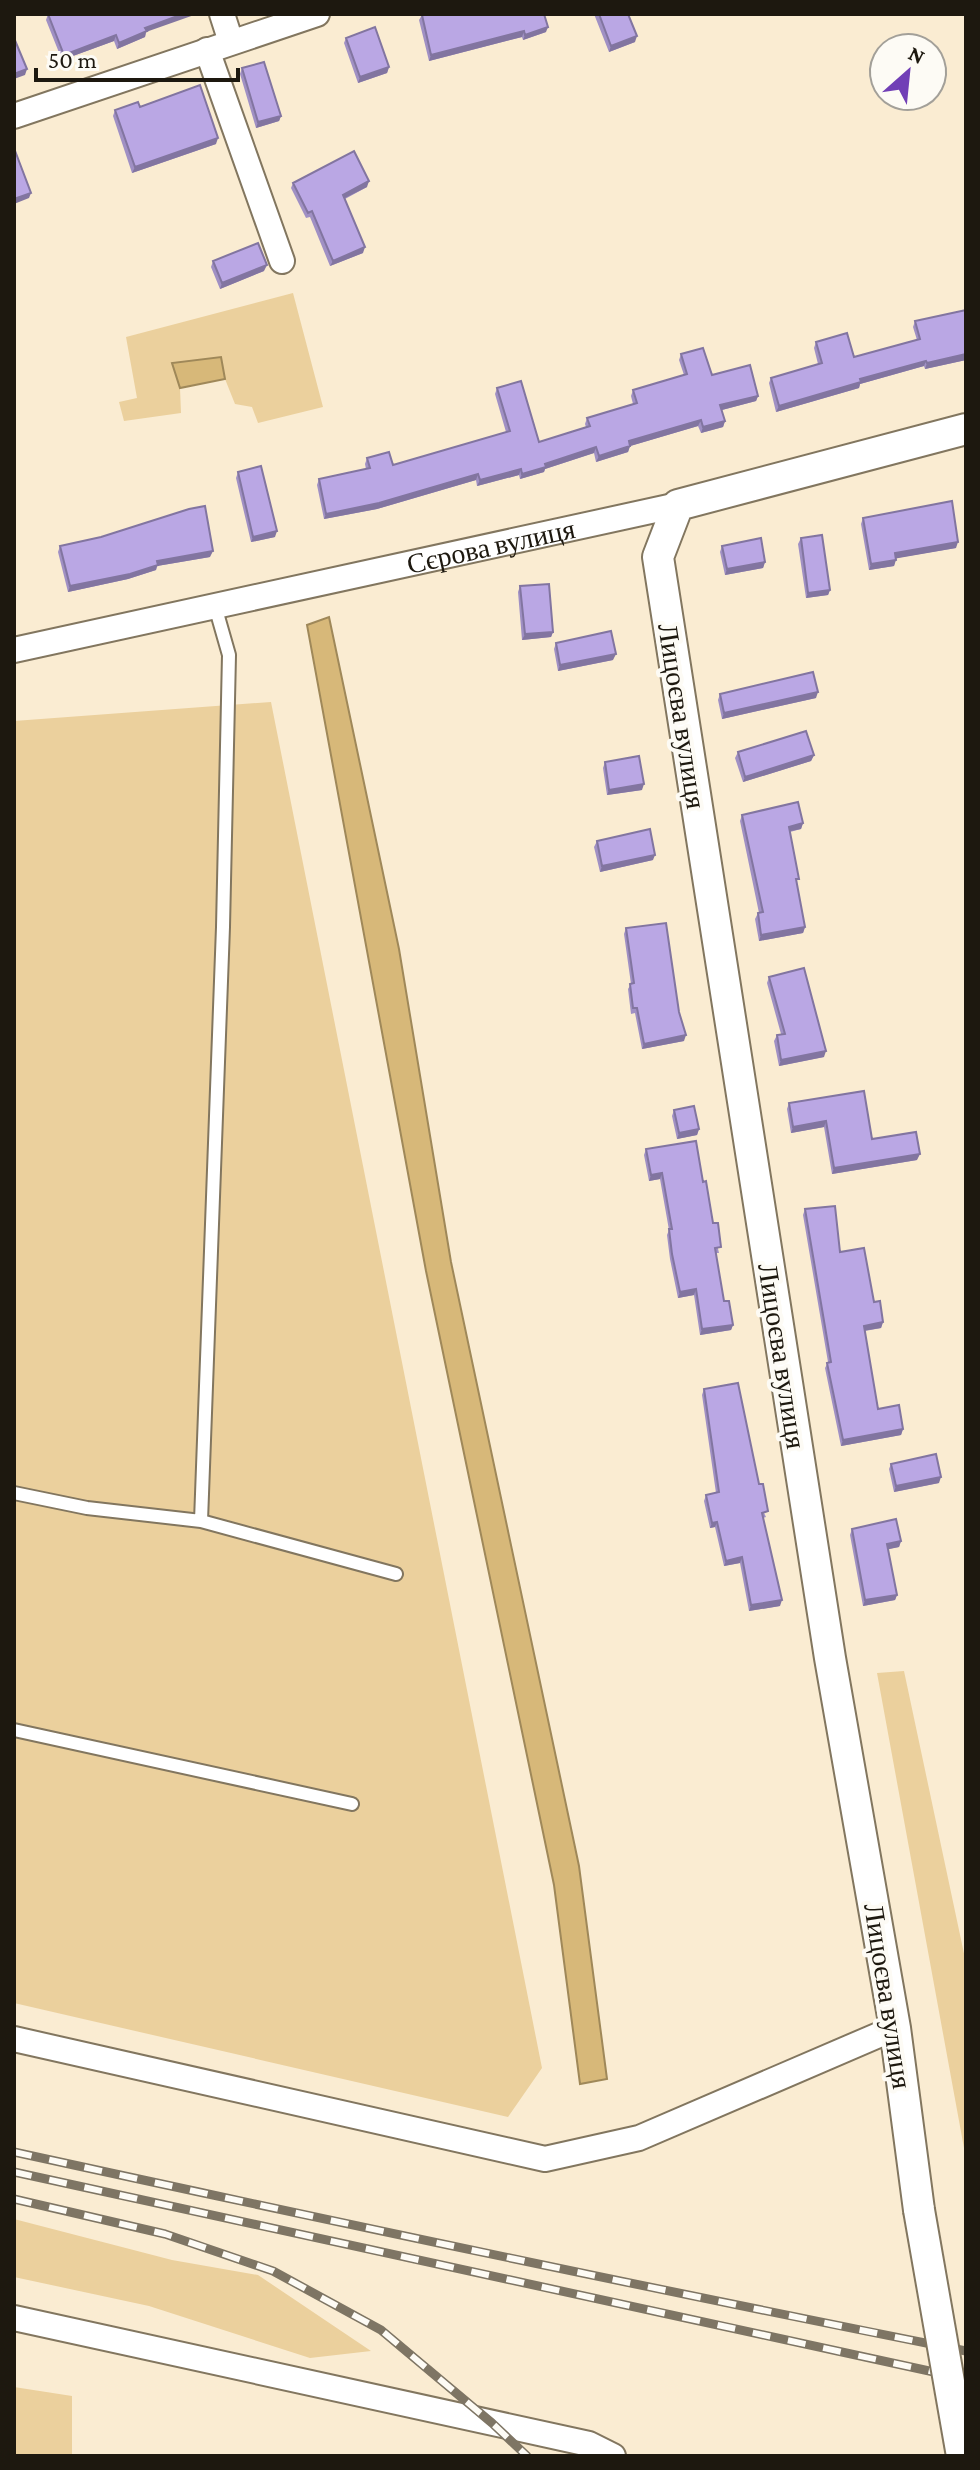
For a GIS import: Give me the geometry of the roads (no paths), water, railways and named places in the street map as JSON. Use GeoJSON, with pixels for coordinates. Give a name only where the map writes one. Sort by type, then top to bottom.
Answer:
{"type":"FeatureCollection","features":[{"type":"Feature","properties":{"kind":"street"},"geometry":{"type":"LineString","coordinates":[[222,14],[219,46],[282,261]]}},
{"type":"Feature","properties":{"kind":"street"},"geometry":{"type":"LineString","coordinates":[[14,116],[317,14]]}},
{"type":"Feature","properties":{"kind":"street","name":"Сєрова вулиця"},"geometry":{"type":"LineString","coordinates":[[14,650],[678,505],[966,429]]}},
{"type":"Feature","properties":{"kind":"street","name":"Лицоєва вулиця"},"geometry":{"type":"LineString","coordinates":[[678,505],[658,557],[830,1658],[895,2028],[919,2210],[962,2456]]}},
{"type":"Feature","properties":{"kind":"street"},"geometry":{"type":"LineString","coordinates":[[14,2039],[545,2159],[639,2138],[895,2028]]}},
{"type":"Feature","properties":{"kind":"street"},"geometry":{"type":"LineString","coordinates":[[14,2318],[576,2441],[613,2456]]}},
{"type":"Feature","properties":{"kind":"lane"},"geometry":{"type":"LineString","coordinates":[[201,1521],[223,927],[229,655],[215,606]]}},
{"type":"Feature","properties":{"kind":"lane"},"geometry":{"type":"LineString","coordinates":[[14,1493],[87,1508],[201,1521],[396,1574]]}},
{"type":"Feature","properties":{"kind":"lane"},"geometry":{"type":"LineString","coordinates":[[14,1730],[352,1804]]}},
{"type":"Feature","properties":{"kind":"railway"},"geometry":{"type":"LineString","coordinates":[[14,2152],[490,2254],[966,2351]]}},
{"type":"Feature","properties":{"kind":"railway"},"geometry":{"type":"LineString","coordinates":[[14,2172],[966,2379]]}},
{"type":"Feature","properties":{"kind":"railway"},"geometry":{"type":"LineString","coordinates":[[14,2199],[165,2234],[273,2271],[381,2330],[527,2456]]}}]}
